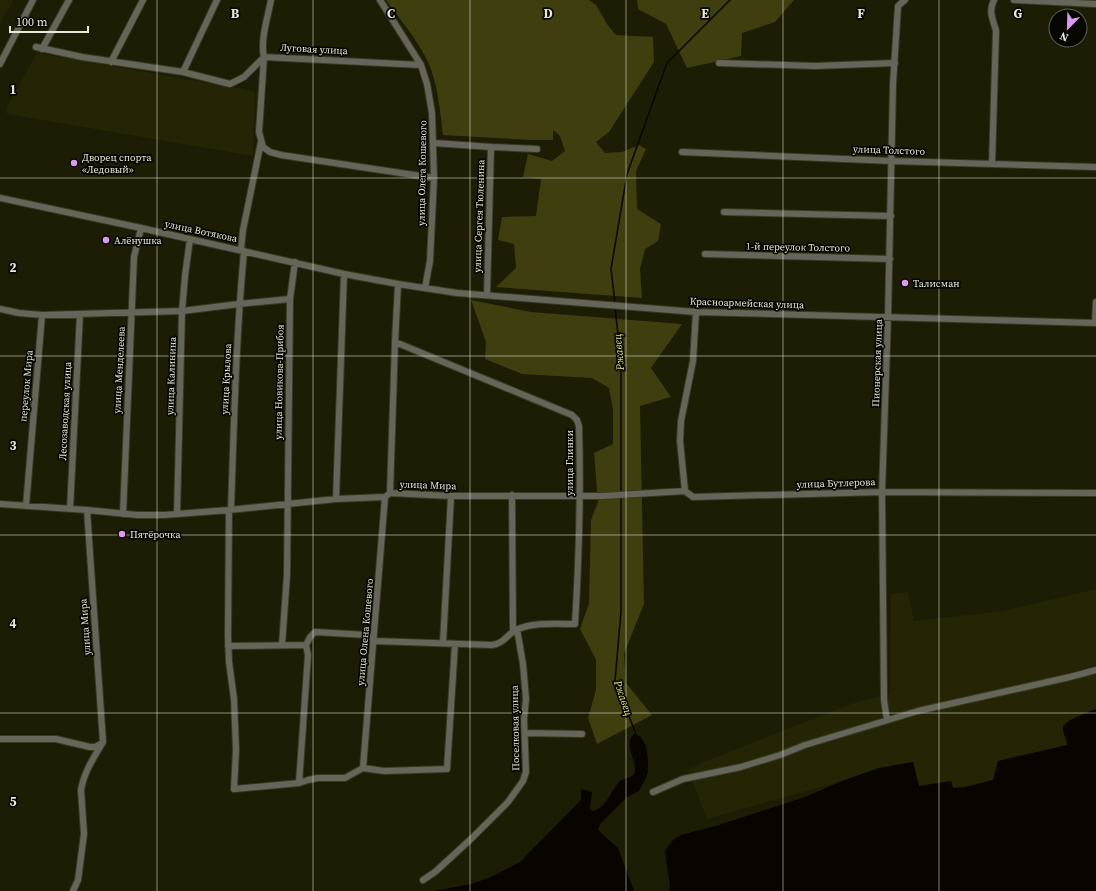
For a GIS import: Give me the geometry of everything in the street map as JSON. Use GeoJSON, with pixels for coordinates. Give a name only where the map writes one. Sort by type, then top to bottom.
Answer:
{"type":"FeatureCollection","features":[{"type":"Feature","properties":{"kind":"street"},"geometry":{"type":"LineString","coordinates":[[0,64],[33,0]]}},
{"type":"Feature","properties":{"kind":"street"},"geometry":{"type":"LineString","coordinates":[[69,0],[39,48],[111,62],[183,72],[230,84],[244,77],[264,57],[263,44],[271,0]]}},
{"type":"Feature","properties":{"kind":"street"},"geometry":{"type":"LineString","coordinates":[[111,62],[143,0]]}},
{"type":"Feature","properties":{"kind":"street"},"geometry":{"type":"LineString","coordinates":[[183,72],[217,0]]}},
{"type":"Feature","properties":{"kind":"street","name":"улица Олега Кошевого"},"geometry":{"type":"LineString","coordinates":[[380,0],[421,65],[427,84],[432,113],[434,178],[430,262],[425,288]]}},
{"type":"Feature","properties":{"kind":"street","name":"Пионерская улица"},"geometry":{"type":"LineString","coordinates":[[888,720],[884,700],[882,492],[895,63],[898,6],[905,0]]}},
{"type":"Feature","properties":{"kind":"street"},"geometry":{"type":"LineString","coordinates":[[992,164],[996,31],[991,15],[994,0]]}},
{"type":"Feature","properties":{"kind":"street"},"geometry":{"type":"LineString","coordinates":[[1014,0],[1096,4]]}},
{"type":"Feature","properties":{"kind":"street","name":"Луговая улица"},"geometry":{"type":"LineString","coordinates":[[264,57],[421,65]]}},
{"type":"Feature","properties":{"kind":"street","name":"улица Крылова"},"geometry":{"type":"LineString","coordinates":[[230,509],[243,230],[262,144],[259,132],[264,57]]}},
{"type":"Feature","properties":{"kind":"street"},"geometry":{"type":"LineString","coordinates":[[719,63],[815,66],[895,63]]}},
{"type":"Feature","properties":{"kind":"street","name":"улица Сергея Тюленина"},"geometry":{"type":"LineString","coordinates":[[434,143],[491,147],[487,295]]}},
{"type":"Feature","properties":{"kind":"street"},"geometry":{"type":"LineString","coordinates":[[262,144],[270,152],[281,156],[434,178]]}},
{"type":"Feature","properties":{"kind":"street"},"geometry":{"type":"LineString","coordinates":[[491,147],[537,149]]}},
{"type":"Feature","properties":{"kind":"street","name":"улица Толстого"},"geometry":{"type":"LineString","coordinates":[[682,152],[892,161],[1096,167]]}},
{"type":"Feature","properties":{"kind":"street","name":"улица Вотякова"},"geometry":{"type":"LineString","coordinates":[[0,198],[242,250],[344,274],[398,284]]}},
{"type":"Feature","properties":{"kind":"street"},"geometry":{"type":"LineString","coordinates":[[724,212],[891,216]]}},
{"type":"Feature","properties":{"kind":"street","name":"улица Менделеева"},"geometry":{"type":"LineString","coordinates":[[123,514],[134,256],[141,228]]}},
{"type":"Feature","properties":{"kind":"street","name":"улица Калинина"},"geometry":{"type":"LineString","coordinates":[[177,514],[182,311],[190,239]]}},
{"type":"Feature","properties":{"kind":"street","name":"1-й переулок Толстого"},"geometry":{"type":"LineString","coordinates":[[706,254],[890,259]]}},
{"type":"Feature","properties":{"kind":"street","name":"улица Новикова-Прибоя"},"geometry":{"type":"LineString","coordinates":[[282,645],[287,575],[290,299],[295,262]]}},
{"type":"Feature","properties":{"kind":"street"},"geometry":{"type":"LineString","coordinates":[[336,498],[344,274]]}},
{"type":"Feature","properties":{"kind":"street"},"geometry":{"type":"LineString","coordinates":[[388,495],[398,284]]}},
{"type":"Feature","properties":{"kind":"street","name":"Красноармейская улица"},"geometry":{"type":"LineString","coordinates":[[398,284],[487,295],[696,312],[1096,323]]}},
{"type":"Feature","properties":{"kind":"street"},"geometry":{"type":"LineString","coordinates":[[0,308],[19,313],[42,315],[182,311],[290,299]]}},
{"type":"Feature","properties":{"kind":"street"},"geometry":{"type":"LineString","coordinates":[[1096,302],[1096,323]]}},
{"type":"Feature","properties":{"kind":"street"},"geometry":{"type":"LineString","coordinates":[[685,491],[680,441],[681,421],[688,377],[693,361],[696,312]]}},
{"type":"Feature","properties":{"kind":"street","name":"Лесозаводская улица"},"geometry":{"type":"LineString","coordinates":[[70,509],[80,314]]}},
{"type":"Feature","properties":{"kind":"street","name":"переулок Мира"},"geometry":{"type":"LineString","coordinates":[[26,506],[42,315]]}},
{"type":"Feature","properties":{"kind":"street","name":"улица Глинки"},"geometry":{"type":"LineString","coordinates":[[395,342],[572,415],[577,420],[579,426],[580,495],[579,560],[575,624],[532,626],[515,630]]}},
{"type":"Feature","properties":{"kind":"street","name":"улица Бутлерова"},"geometry":{"type":"LineString","coordinates":[[580,495],[602,496],[685,491],[693,497],[882,492],[1096,493]]}},
{"type":"Feature","properties":{"kind":"street","name":"улица Мира"},"geometry":{"type":"LineString","coordinates":[[0,504],[137,515],[177,514],[336,498],[388,495],[580,495]]}},
{"type":"Feature","properties":{"kind":"street","name":"улица Олена Кошевого"},"geometry":{"type":"LineString","coordinates":[[363,768],[388,495]]}},
{"type":"Feature","properties":{"kind":"street","name":"Поселковая улица"},"geometry":{"type":"LineString","coordinates":[[423,880],[448,861],[500,811],[519,789],[526,772],[524,709],[526,699],[523,664],[515,630],[512,495]]}},
{"type":"Feature","properties":{"kind":"street"},"geometry":{"type":"LineString","coordinates":[[443,643],[451,496]]}},
{"type":"Feature","properties":{"kind":"street"},"geometry":{"type":"LineString","coordinates":[[230,509],[228,646],[234,699],[236,750],[234,788],[299,783],[318,778],[345,778],[363,768],[384,771],[447,769],[455,644]]}},
{"type":"Feature","properties":{"kind":"street","name":"улица Мира"},"geometry":{"type":"LineString","coordinates":[[87,510],[103,742]]}},
{"type":"Feature","properties":{"kind":"street"},"geometry":{"type":"LineString","coordinates":[[299,783],[308,655],[306,645],[310,637],[315,632],[367,636],[374,641],[499,644],[515,630]]}},
{"type":"Feature","properties":{"kind":"street"},"geometry":{"type":"LineString","coordinates":[[228,646],[306,645]]}},
{"type":"Feature","properties":{"kind":"street"},"geometry":{"type":"LineString","coordinates":[[653,792],[683,779],[741,766],[780,755],[804,745],[918,711],[1096,670]]}},
{"type":"Feature","properties":{"kind":"street"},"geometry":{"type":"LineString","coordinates":[[525,733],[582,734]]}},
{"type":"Feature","properties":{"kind":"street"},"geometry":{"type":"LineString","coordinates":[[0,739],[56,739],[90,747],[95,747],[103,742]]}},
{"type":"Feature","properties":{"kind":"street"},"geometry":{"type":"LineString","coordinates":[[73,891],[78,880],[84,834],[81,790],[82,782],[103,742]]}},
{"type":"Feature","properties":{"kind":"shaded area"},"geometry":{"type":"Polygon","coordinates":[[[0,0],[13,0],[0,24],[0,0]]]}},
{"type":"Feature","properties":{"kind":"shaded area"},"geometry":{"type":"Polygon","coordinates":[[[386,0],[589,0],[596,5],[607,24],[616,35],[653,37],[654,62],[609,132],[596,142],[605,153],[622,152],[639,145],[646,149],[636,171],[637,209],[661,224],[658,241],[645,249],[640,269],[642,298],[496,287],[516,268],[514,244],[498,240],[502,217],[536,216],[541,179],[523,177],[528,154],[552,161],[565,151],[560,136],[553,130],[553,140],[443,135],[440,107],[428,62],[414,38],[386,0]]]}},
{"type":"Feature","properties":{"kind":"shaded area"},"geometry":{"type":"Polygon","coordinates":[[[637,0],[794,0],[775,22],[742,33],[741,56],[687,68],[666,24],[638,9],[637,0]]]}},
{"type":"Feature","properties":{"kind":"shaded area"},"geometry":{"type":"Polygon","coordinates":[[[37,53],[255,91],[253,156],[7,114],[7,107],[37,53]]]}},
{"type":"Feature","properties":{"kind":"shaded area"},"geometry":{"type":"Polygon","coordinates":[[[471,300],[531,312],[682,324],[651,368],[671,397],[640,406],[644,604],[624,654],[626,683],[652,715],[597,744],[588,718],[596,690],[596,660],[580,629],[589,603],[591,520],[598,502],[594,453],[613,444],[613,410],[609,388],[592,378],[522,374],[485,359],[486,342],[471,300]]]}},
{"type":"Feature","properties":{"kind":"shaded area"},"geometry":{"type":"Polygon","coordinates":[[[1096,589],[1096,709],[1070,720],[1065,724],[1063,729],[1068,745],[993,780],[965,787],[952,788],[951,781],[918,786],[913,762],[879,768],[842,781],[707,819],[688,770],[706,761],[856,702],[890,694],[891,594],[908,592],[914,621],[1003,611],[1096,589]]]}},
{"type":"Feature","properties":{"kind":"shaded area"},"geometry":{"type":"Polygon","coordinates":[[[1096,709],[1096,891],[669,891],[670,887],[665,851],[672,841],[681,835],[719,825],[805,797],[842,781],[879,768],[913,762],[919,786],[951,781],[953,788],[965,787],[993,780],[998,761],[1067,745],[1063,731],[1064,726],[1076,717],[1096,709]]]}},
{"type":"Feature","properties":{"kind":"shaded area"},"geometry":{"type":"Polygon","coordinates":[[[634,734],[640,736],[646,746],[648,772],[645,780],[639,791],[627,797],[600,824],[598,830],[618,848],[634,891],[434,891],[471,884],[491,877],[520,862],[581,800],[581,789],[592,792],[590,808],[592,811],[601,807],[620,781],[634,775],[635,770],[630,743],[634,734]]]}},
{"type":"Feature","properties":{"kind":"waterway","name":"Ржавец"},"geometry":{"type":"LineString","coordinates":[[615,303],[611,269],[627,174],[667,63],[730,0]]}},
{"type":"Feature","properties":{"kind":"waterway","name":"Ржавец"},"geometry":{"type":"LineString","coordinates":[[615,307],[621,363],[621,493]]}},
{"type":"Feature","properties":{"kind":"waterway","name":"Ржавец"},"geometry":{"type":"LineString","coordinates":[[621,497],[621,611],[615,681],[636,734]]}},
{"type":"Feature","properties":{"kind":"place","name":"Дворец спорта «Ледовый»"},"geometry":{"type":"Point","coordinates":[74,163]}},
{"type":"Feature","properties":{"kind":"place","name":"Алёнушка"},"geometry":{"type":"Point","coordinates":[106,240]}},
{"type":"Feature","properties":{"kind":"place","name":"Талисман"},"geometry":{"type":"Point","coordinates":[905,283]}},
{"type":"Feature","properties":{"kind":"place","name":"Пятёрочка"},"geometry":{"type":"Point","coordinates":[122,534]}}]}
